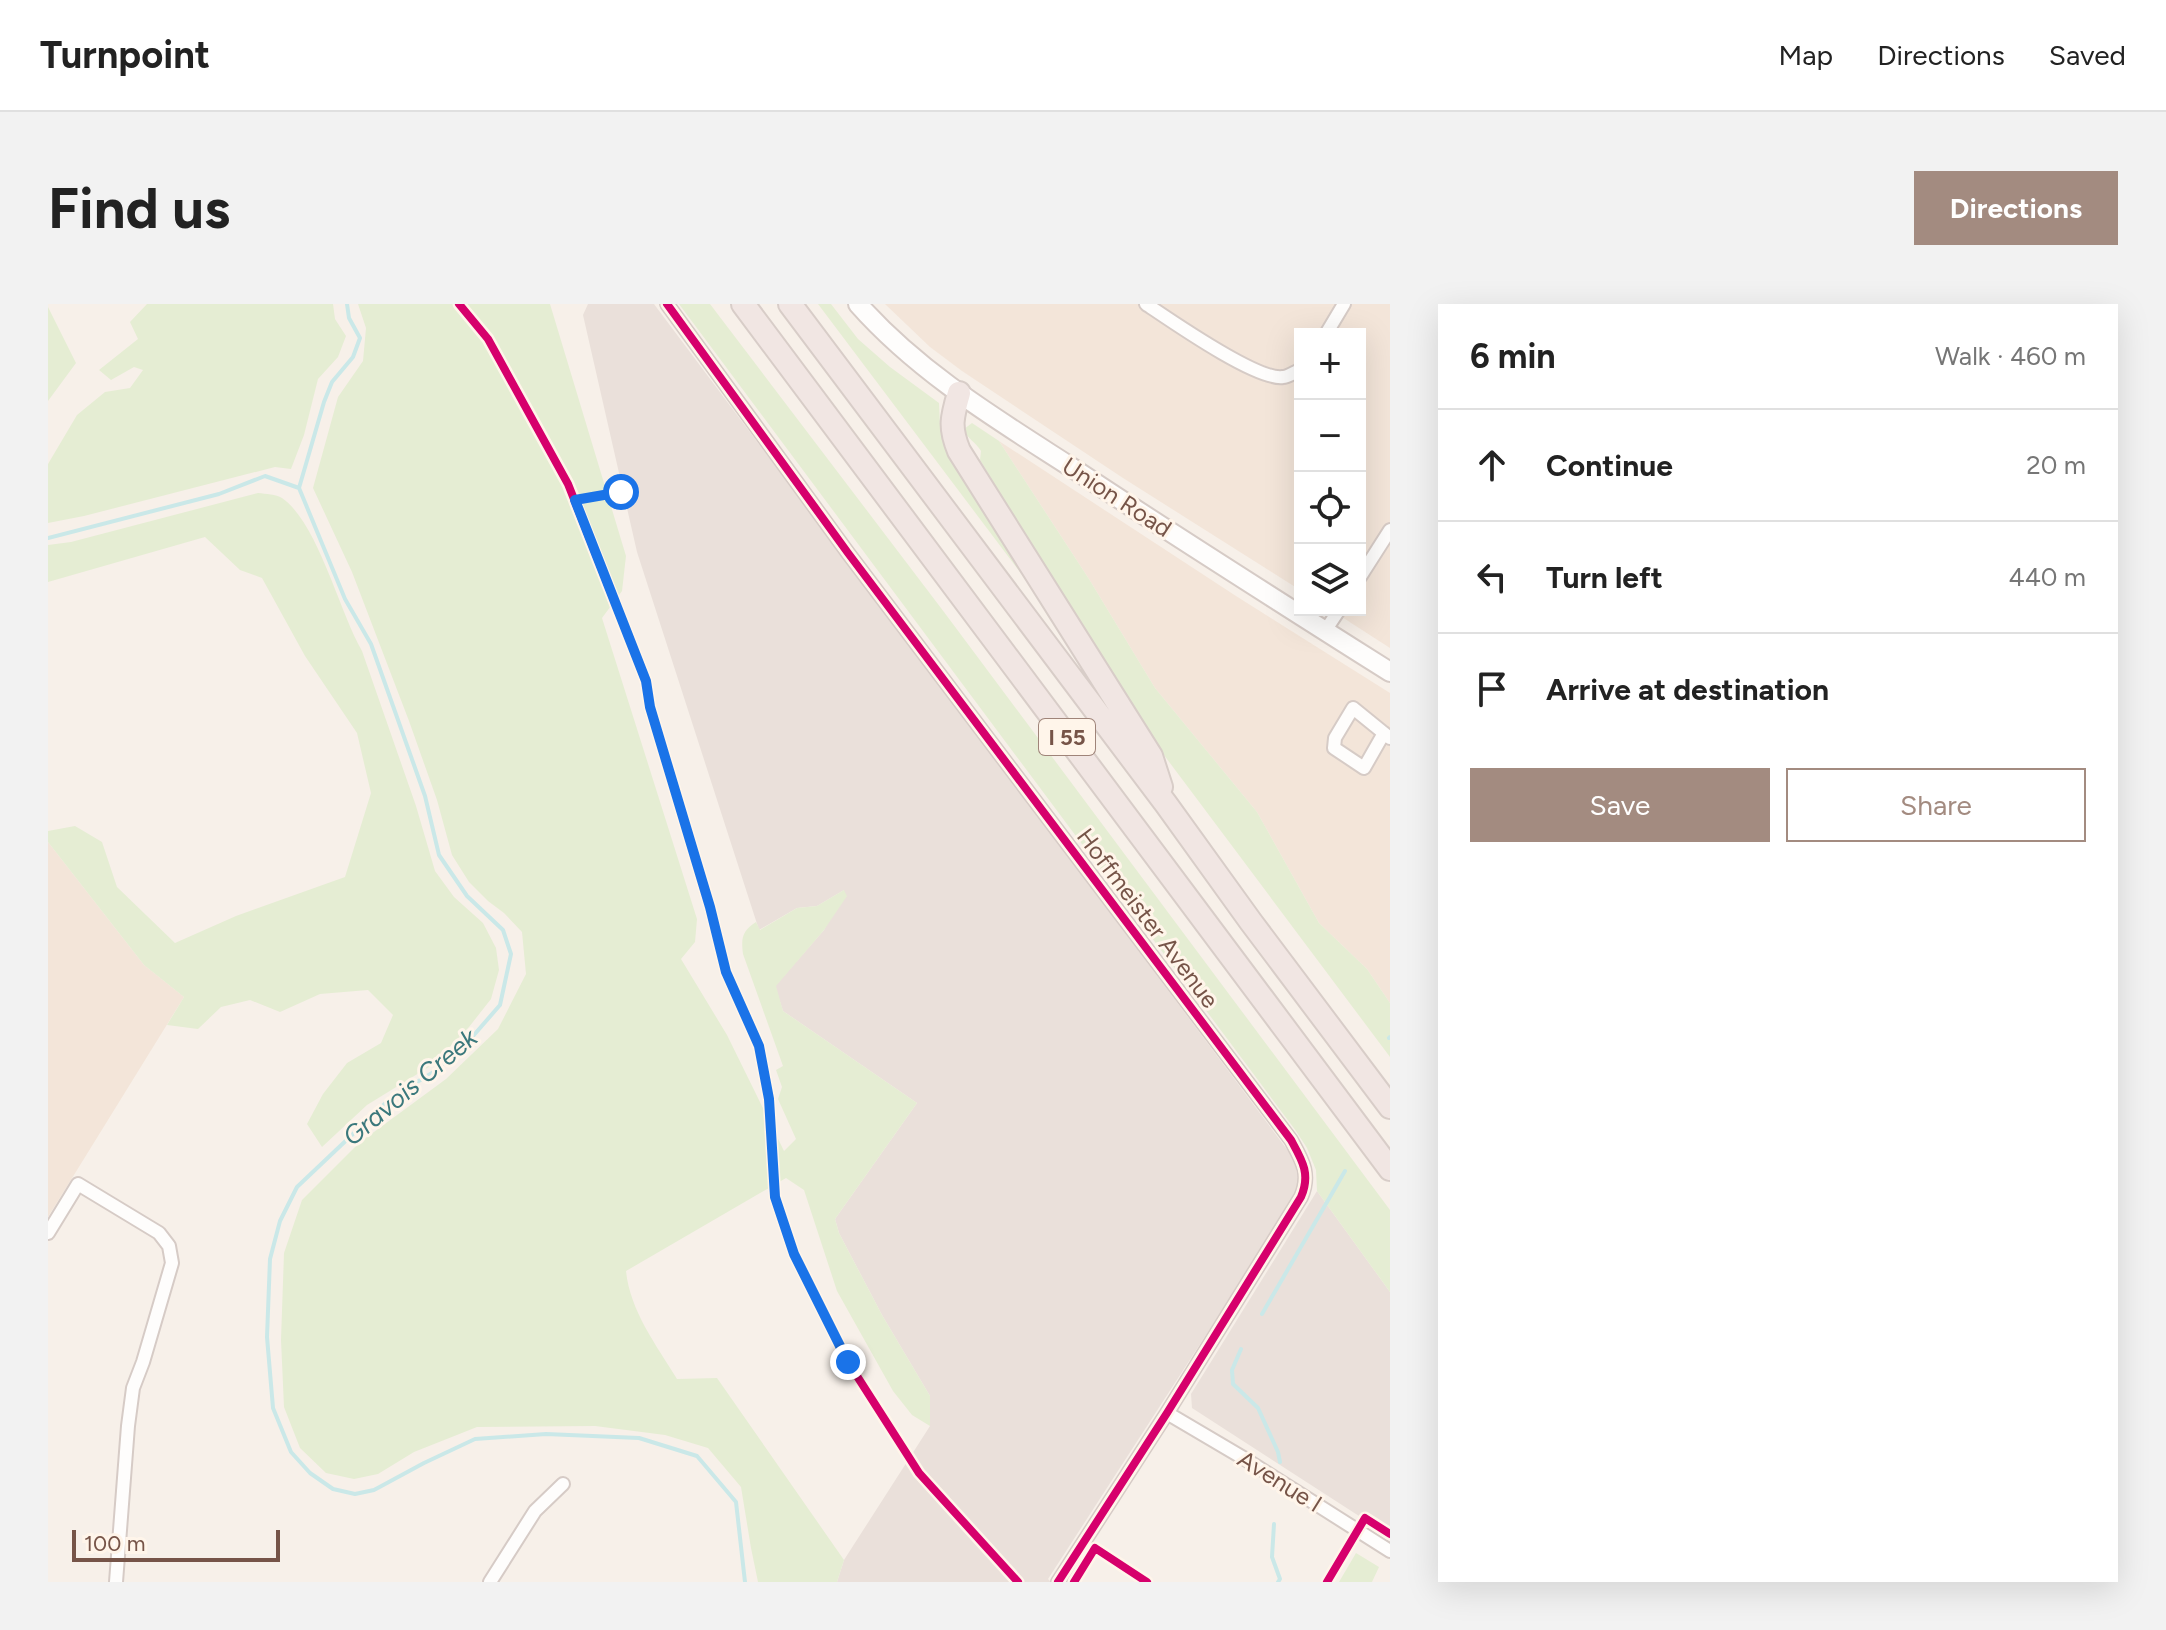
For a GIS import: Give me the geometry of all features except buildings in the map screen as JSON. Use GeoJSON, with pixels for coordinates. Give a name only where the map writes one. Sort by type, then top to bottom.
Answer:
{"type":"FeatureCollection","features":[{"type":"Feature","properties":{"kind":"highway","name":"I 55"},"geometry":{"type":"LineString","coordinates":[[743,304],[1390,1169]]}},
{"type":"Feature","properties":{"kind":"highway","name":"I 55"},"geometry":{"type":"LineString","coordinates":[[790,304],[1390,1107]]}},
{"type":"Feature","properties":{"kind":"highway"},"geometry":{"type":"LineString","coordinates":[[959,393],[952,433],[959,451],[1151,756],[1166,804]]}},
{"type":"Feature","properties":{"kind":"main road","name":"Union Road"},"geometry":{"type":"LineString","coordinates":[[858,304],[905,351],[959,393],[1390,672]]}},
{"type":"Feature","properties":{"kind":"street","name":"Hoffmeister Avenue"},"geometry":{"type":"LineString","coordinates":[[667,304],[848,553],[1281,1127],[1301,1158],[1306,1185],[1301,1197],[1058,1582]]}},
{"type":"Feature","properties":{"kind":"street"},"geometry":{"type":"LineString","coordinates":[[1146,304],[1202,341],[1263,374],[1283,377],[1294,372]]}},
{"type":"Feature","properties":{"kind":"street"},"geometry":{"type":"LineString","coordinates":[[1330,328],[1344,304]]}},
{"type":"Feature","properties":{"kind":"street"},"geometry":{"type":"LineString","coordinates":[[1366,568],[1390,530]]}},
{"type":"Feature","properties":{"kind":"street"},"geometry":{"type":"LineString","coordinates":[[1325,631],[1335,616]]}},
{"type":"Feature","properties":{"kind":"street"},"geometry":{"type":"LineString","coordinates":[[1353,708],[1387,735],[1364,768],[1334,748],[1335,738],[1353,708]]}},
{"type":"Feature","properties":{"kind":"street"},"geometry":{"type":"LineString","coordinates":[[48,1233],[78,1184],[159,1233],[166,1240],[172,1256],[169,1278],[133,1388],[116,1582]]}},
{"type":"Feature","properties":{"kind":"street","name":"Avenue I"},"geometry":{"type":"LineString","coordinates":[[1167,1413],[1390,1551]]}},
{"type":"Feature","properties":{"kind":"street"},"geometry":{"type":"LineString","coordinates":[[490,1582],[535,1511],[563,1484]]}},
{"type":"Feature","properties":{"kind":"shaded area"},"geometry":{"type":"Polygon","coordinates":[[[588,304],[654,304],[1289,1152],[1296,1168],[1299,1186],[1292,1202],[1048,1579],[1051,1582],[837,1582],[844,1560],[930,1426],[930,1396],[882,1315],[839,1233],[835,1219],[917,1103],[783,1011],[775,986],[824,930],[844,890],[817,906],[797,908],[759,930],[637,552],[583,315],[588,304]]]}},
{"type":"Feature","properties":{"kind":"shaded area"},"geometry":{"type":"Polygon","coordinates":[[[885,304],[1390,304],[1390,648],[1340,616],[1366,616],[1366,328],[1294,328],[1294,586],[1123,478],[930,347],[885,304]]]}},
{"type":"Feature","properties":{"kind":"shaded area"},"geometry":{"type":"Polygon","coordinates":[[[999,441],[1390,693],[1390,1003],[1367,969],[1319,923],[1257,812],[1155,688],[1089,579],[999,441]]]}},
{"type":"Feature","properties":{"kind":"shaded area"},"geometry":{"type":"Polygon","coordinates":[[[48,842],[144,965],[184,997],[48,1217],[48,842]]]}},
{"type":"Feature","properties":{"kind":"shaded area"},"geometry":{"type":"Polygon","coordinates":[[[1317,1191],[1390,1292],[1390,1536],[1192,1408],[1191,1394],[1317,1191]]]}},
{"type":"Feature","properties":{"kind":"green space"},"geometry":{"type":"Polygon","coordinates":[[[147,304],[333,304],[335,319],[346,336],[338,357],[318,379],[304,435],[291,469],[275,467],[48,523],[48,464],[77,415],[105,392],[130,388],[143,370],[134,367],[111,380],[99,370],[138,339],[130,322],[147,304]]]}},
{"type":"Feature","properties":{"kind":"green space"},"geometry":{"type":"Polygon","coordinates":[[[358,304],[550,304],[626,556],[622,591],[602,618],[697,919],[695,942],[681,959],[727,1035],[784,1151],[796,1139],[778,1099],[782,1087],[776,1070],[783,1066],[743,954],[743,939],[745,932],[756,922],[760,930],[797,908],[817,906],[844,890],[847,896],[824,930],[776,986],[783,1011],[917,1103],[835,1219],[839,1233],[882,1315],[930,1396],[930,1426],[912,1415],[893,1391],[837,1291],[804,1190],[786,1178],[626,1271],[639,1314],[677,1379],[717,1378],[844,1560],[837,1582],[758,1582],[741,1487],[708,1448],[665,1435],[595,1426],[477,1427],[414,1452],[378,1474],[354,1479],[326,1473],[300,1448],[284,1407],[281,1340],[284,1253],[302,1200],[359,1143],[446,1079],[498,1029],[526,974],[522,932],[469,882],[452,855],[437,800],[409,721],[352,572],[313,488],[338,397],[363,361],[366,328],[358,304]]]}},
{"type":"Feature","properties":{"kind":"green space"},"geometry":{"type":"Polygon","coordinates":[[[679,304],[710,304],[1390,1210],[1390,1292],[1317,1191],[1316,1170],[1296,1131],[679,304]]]}},
{"type":"Feature","properties":{"kind":"green space"},"geometry":{"type":"Polygon","coordinates":[[[818,304],[831,304],[858,339],[939,403],[945,444],[1041,600],[818,304]]]}},
{"type":"Feature","properties":{"kind":"green space"},"geometry":{"type":"Polygon","coordinates":[[[48,307],[76,363],[48,401],[48,307]]]}},
{"type":"Feature","properties":{"kind":"green space"},"geometry":{"type":"Polygon","coordinates":[[[972,423],[999,441],[1089,579],[1155,688],[1257,812],[1319,923],[1367,969],[1390,1003],[1390,1057],[1121,694],[980,460],[981,451],[964,429],[972,423]]]}},
{"type":"Feature","properties":{"kind":"green space"},"geometry":{"type":"Polygon","coordinates":[[[258,493],[282,498],[295,510],[317,547],[362,651],[416,806],[435,871],[454,897],[483,923],[496,948],[499,970],[491,999],[432,1065],[367,1105],[322,1147],[307,1124],[323,1094],[347,1063],[381,1043],[393,1015],[368,990],[320,994],[280,1012],[250,1000],[221,1007],[198,1029],[167,1025],[184,997],[144,965],[48,842],[48,831],[75,826],[102,842],[117,887],[175,943],[236,916],[345,877],[371,793],[357,733],[305,656],[262,578],[240,570],[205,537],[48,582],[48,545],[71,542],[258,493]]]}},
{"type":"Feature","properties":{"kind":"green space"},"geometry":{"type":"Polygon","coordinates":[[[1356,1553],[1379,1567],[1372,1582],[1339,1582],[1356,1553]]]}},
{"type":"Feature","properties":{"kind":"waterway"},"geometry":{"type":"LineString","coordinates":[[299,488],[332,382],[353,357],[360,338],[349,318],[347,304]]}},
{"type":"Feature","properties":{"kind":"waterway","name":"Gravois Creek"},"geometry":{"type":"LineString","coordinates":[[48,538],[219,494],[265,476],[299,488],[345,599],[371,644],[425,796],[439,855],[467,896],[503,930],[511,954],[500,1005],[460,1051],[432,1073],[392,1097],[297,1187],[280,1221],[270,1259],[267,1337],[273,1408],[291,1452],[310,1473],[333,1489],[355,1494],[374,1490],[475,1439],[546,1434],[639,1438],[697,1456],[736,1502],[745,1582]]}},
{"type":"Feature","properties":{"kind":"waterway"},"geometry":{"type":"LineString","coordinates":[[1262,1314],[1345,1171]]}},
{"type":"Feature","properties":{"kind":"waterway"},"geometry":{"type":"LineString","coordinates":[[1241,1349],[1232,1370],[1233,1384],[1258,1408],[1280,1462]]}},
{"type":"Feature","properties":{"kind":"waterway"},"geometry":{"type":"LineString","coordinates":[[1274,1524],[1272,1557],[1280,1579],[1278,1582]]}},
{"type":"Feature","properties":{"kind":"cycle path"},"geometry":{"type":"LineString","coordinates":[[459,304],[488,339],[568,484],[646,681],[650,707],[710,907],[726,972],[759,1046],[769,1099],[775,1197],[794,1254],[848,1362],[919,1473],[1018,1582]]}},
{"type":"Feature","properties":{"kind":"cycle path"},"geometry":{"type":"LineString","coordinates":[[667,304],[848,553],[1291,1140],[1304,1167],[1301,1197],[1058,1582]]}},
{"type":"Feature","properties":{"kind":"cycle path"},"geometry":{"type":"LineString","coordinates":[[1327,1582],[1365,1518],[1390,1534]]}},
{"type":"Feature","properties":{"kind":"cycle path"},"geometry":{"type":"LineString","coordinates":[[1074,1582],[1095,1548],[1147,1582]]}},
{"type":"Feature","properties":{"kind":"route"},"geometry":{"type":"LineString","coordinates":[[621,492],[575,500],[646,681],[650,707],[710,907],[726,972],[759,1046],[769,1099],[775,1197],[794,1254],[848,1362]]}}]}
